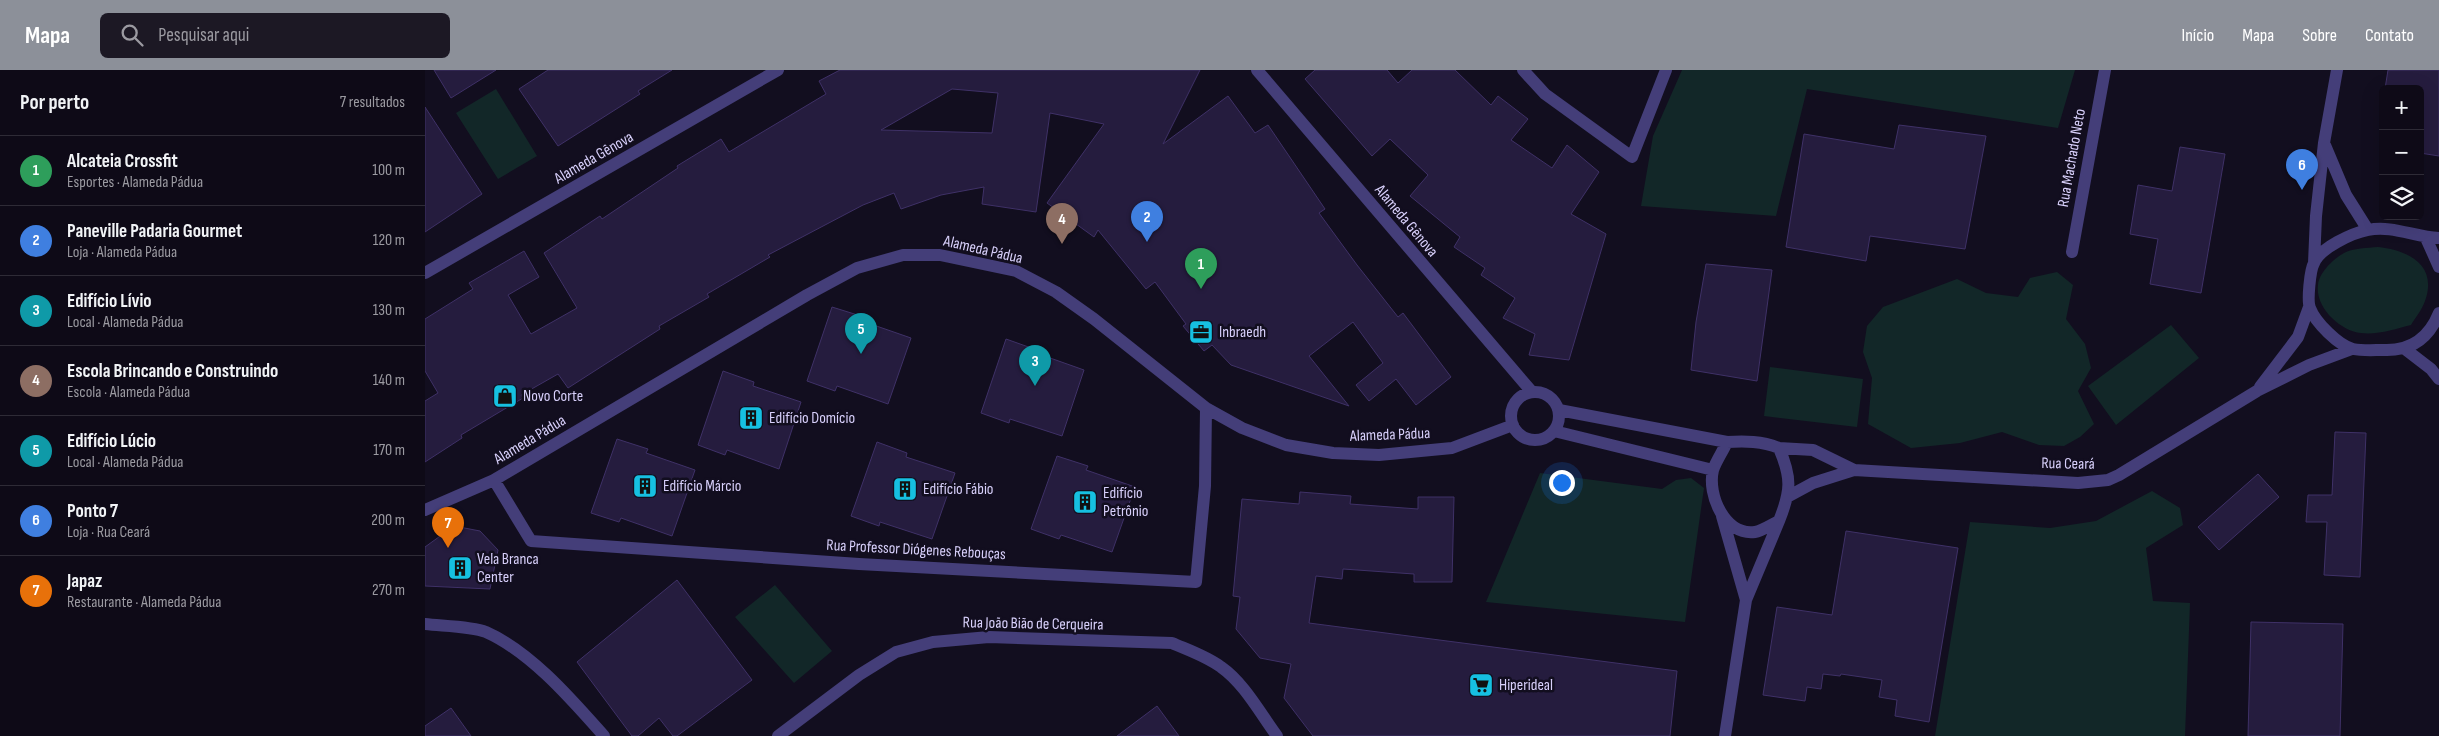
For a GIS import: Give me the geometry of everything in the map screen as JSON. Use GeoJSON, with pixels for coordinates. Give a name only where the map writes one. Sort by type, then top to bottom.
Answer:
{"type":"FeatureCollection","features":[{"type":"Feature","properties":{"kind":"street","name":"Alameda Gênova"},"geometry":{"type":"LineString","coordinates":[[425,273],[778,70]]}},
{"type":"Feature","properties":{"kind":"street","name":"Alameda Gênova"},"geometry":{"type":"LineString","coordinates":[[1257,70],[1532,392]]}},
{"type":"Feature","properties":{"kind":"street"},"geometry":{"type":"LineString","coordinates":[[1523,70],[1545,94],[1632,157],[1666,70]]}},
{"type":"Feature","properties":{"kind":"street","name":"Rua Machado Neto"},"geometry":{"type":"LineString","coordinates":[[2072,252],[2105,70]]}},
{"type":"Feature","properties":{"kind":"street"},"geometry":{"type":"LineString","coordinates":[[2314,262],[2316,216],[2324,143],[2337,70]]}},
{"type":"Feature","properties":{"kind":"street"},"geometry":{"type":"LineString","coordinates":[[2324,143],[2346,195],[2368,230]]}},
{"type":"Feature","properties":{"kind":"street"},"geometry":{"type":"LineString","coordinates":[[2314,262],[2329,245],[2368,230],[2389,229],[2426,238],[2439,238]]}},
{"type":"Feature","properties":{"kind":"street"},"geometry":{"type":"LineString","coordinates":[[2426,238],[2439,266]]}},
{"type":"Feature","properties":{"kind":"street","name":"Alameda Pádua"},"geometry":{"type":"LineString","coordinates":[[425,510],[494,480],[807,295],[857,268],[903,255],[940,254],[1016,271],[1056,292],[1087,314],[1206,408],[1242,428],[1287,445],[1333,453],[1379,455],[1452,448],[1513,425]]}},
{"type":"Feature","properties":{"kind":"street","name":"Rua Ceará"},"geometry":{"type":"LineString","coordinates":[[2257,391],[2298,337],[2309,307],[2314,262]]}},
{"type":"Feature","properties":{"kind":"street"},"geometry":{"type":"LineString","coordinates":[[2309,307],[2323,328],[2352,349],[2390,350],[2405,348],[2426,336],[2439,313]]}},
{"type":"Feature","properties":{"kind":"street"},"geometry":{"type":"LineString","coordinates":[[2405,348],[2431,369],[2439,379]]}},
{"type":"Feature","properties":{"kind":"street","name":"Rua Ceará"},"geometry":{"type":"LineString","coordinates":[[1789,496],[1813,483],[1854,470],[2078,483],[2108,480],[2130,470],[2257,391],[2309,365],[2352,349]]}},
{"type":"Feature","properties":{"kind":"street"},"geometry":{"type":"LineString","coordinates":[[1532,392],[1544,393],[1553,400],[1559,410],[1558,425],[1545,439],[1531,440],[1520,435],[1513,425],[1511,411],[1519,398],[1532,392]]}},
{"type":"Feature","properties":{"kind":"street","name":"Rua Professor Diógenes Rebouças"},"geometry":{"type":"LineString","coordinates":[[494,480],[531,541],[859,564],[1196,582],[1205,486],[1206,408]]}},
{"type":"Feature","properties":{"kind":"street"},"geometry":{"type":"LineString","coordinates":[[1559,410],[1727,442],[1747,441],[1770,444],[1779,448],[1788,479],[1789,496],[1746,600],[1725,736]]}},
{"type":"Feature","properties":{"kind":"street"},"geometry":{"type":"LineString","coordinates":[[1554,431],[1713,470]]}},
{"type":"Feature","properties":{"kind":"street"},"geometry":{"type":"LineString","coordinates":[[1727,442],[1713,470],[1713,489],[1746,600]]}},
{"type":"Feature","properties":{"kind":"street","name":"Rua Ceará"},"geometry":{"type":"LineString","coordinates":[[1779,448],[1813,450],[1854,470]]}},
{"type":"Feature","properties":{"kind":"street"},"geometry":{"type":"LineString","coordinates":[[1722,516],[1739,530],[1755,532],[1779,521]]}},
{"type":"Feature","properties":{"kind":"street"},"geometry":{"type":"LineString","coordinates":[[425,624],[485,631],[513,647],[575,703],[604,736]]}},
{"type":"Feature","properties":{"kind":"street","name":"Rua João Bião de Cerqueira"},"geometry":{"type":"LineString","coordinates":[[778,736],[859,675],[896,652],[933,642],[989,637],[1171,644],[1196,653],[1221,667],[1245,692],[1277,736]]}},
{"type":"Feature","properties":{"kind":"green space"},"geometry":{"type":"Polygon","coordinates":[[[1682,70],[2075,70],[2058,128],[1807,89],[1776,216],[1641,206],[1653,136],[1682,70]]]}},
{"type":"Feature","properties":{"kind":"green space"},"geometry":{"type":"Polygon","coordinates":[[[496,89],[537,156],[498,179],[456,113],[496,89]]]}},
{"type":"Feature","properties":{"kind":"green space"},"geometry":{"type":"Polygon","coordinates":[[[2378,247],[2400,252],[2418,262],[2424,269],[2428,288],[2425,301],[2411,325],[2374,333],[2361,333],[2345,328],[2331,317],[2321,302],[2318,294],[2318,285],[2327,267],[2344,253],[2356,249],[2378,247]]]}},
{"type":"Feature","properties":{"kind":"green space"},"geometry":{"type":"Polygon","coordinates":[[[2057,272],[2073,285],[2066,319],[2085,344],[2091,368],[2078,391],[2094,424],[2080,437],[2064,446],[2039,445],[2002,432],[1960,443],[1911,448],[1868,424],[1872,378],[1863,352],[1867,326],[1883,307],[1957,279],[1986,293],[2018,297],[2030,278],[2057,272]]]}},
{"type":"Feature","properties":{"kind":"green space"},"geometry":{"type":"Polygon","coordinates":[[[2171,325],[2199,358],[2116,425],[2088,386],[2171,325]]]}},
{"type":"Feature","properties":{"kind":"green space"},"geometry":{"type":"Polygon","coordinates":[[[1770,367],[1863,379],[1857,427],[1764,416],[1770,367]]]}},
{"type":"Feature","properties":{"kind":"green space"},"geometry":{"type":"Polygon","coordinates":[[[1540,473],[1662,489],[1676,480],[1691,478],[1704,488],[1685,622],[1486,602],[1540,473]]]}},
{"type":"Feature","properties":{"kind":"green space"},"geometry":{"type":"Polygon","coordinates":[[[2152,491],[2180,508],[2183,525],[2146,548],[2153,601],[2190,603],[2185,736],[1935,736],[1970,522],[2050,528],[2096,521],[2152,491]]]}},
{"type":"Feature","properties":{"kind":"green space"},"geometry":{"type":"Polygon","coordinates":[[[775,585],[832,651],[794,683],[735,617],[775,585]]]}},
{"type":"Feature","properties":{"kind":"building"},"geometry":{"type":"Polygon","coordinates":[[[434,70],[496,70],[451,98],[434,70]]]}},
{"type":"Feature","properties":{"kind":"building"},"geometry":{"type":"Polygon","coordinates":[[[548,70],[672,70],[638,91],[640,94],[558,146],[519,89],[548,70]]]}},
{"type":"Feature","properties":{"kind":"building"},"geometry":{"type":"Polygon","coordinates":[[[840,70],[1200,70],[1163,144],[1228,96],[1255,133],[1268,125],[1325,209],[1319,213],[1398,317],[1403,313],[1451,377],[1416,405],[1396,379],[1369,401],[1356,385],[1383,363],[1353,322],[1309,356],[1349,406],[1231,365],[1212,345],[1204,351],[1183,326],[1186,324],[1155,282],[1146,289],[1098,230],[1094,237],[1047,203],[1104,124],[1050,113],[1036,212],[982,204],[984,187],[941,195],[901,209],[894,193],[863,205],[768,255],[770,257],[707,294],[709,297],[659,326],[660,329],[568,388],[558,374],[521,395],[523,398],[461,435],[462,438],[425,462],[425,401],[438,393],[425,371],[425,319],[473,289],[469,283],[524,251],[539,277],[508,295],[531,334],[577,308],[544,253],[600,216],[602,219],[678,168],[677,166],[721,139],[729,152],[826,94],[819,81],[840,70]],[[952,89],[881,130],[992,133],[998,93],[952,89]]]}},
{"type":"Feature","properties":{"kind":"building"},"geometry":{"type":"Polygon","coordinates":[[[1315,70],[1387,70],[1398,83],[1412,70],[1455,70],[1491,105],[1498,96],[1528,119],[1511,140],[1552,168],[1567,145],[1599,172],[1571,214],[1606,234],[1569,360],[1529,355],[1535,334],[1503,318],[1515,298],[1481,275],[1485,268],[1454,247],[1460,237],[1410,196],[1428,175],[1390,139],[1372,156],[1305,79],[1315,70]]]}},
{"type":"Feature","properties":{"kind":"building"},"geometry":{"type":"Polygon","coordinates":[[[2388,70],[2439,70],[2439,156],[2424,154],[2424,85],[2386,85],[2388,70]]]}},
{"type":"Feature","properties":{"kind":"building"},"geometry":{"type":"Polygon","coordinates":[[[425,107],[482,194],[425,232],[425,107]]]}},
{"type":"Feature","properties":{"kind":"building"},"geometry":{"type":"Polygon","coordinates":[[[1899,125],[1986,136],[1965,249],[1870,236],[1866,261],[1786,247],[1804,134],[1894,149],[1899,125]]]}},
{"type":"Feature","properties":{"kind":"building"},"geometry":{"type":"Polygon","coordinates":[[[2180,147],[2225,154],[2201,293],[2150,284],[2158,239],[2130,234],[2138,185],[2172,191],[2180,147]]]}},
{"type":"Feature","properties":{"kind":"building"},"geometry":{"type":"Polygon","coordinates":[[[1706,264],[1772,270],[1757,381],[1691,370],[1696,322],[1706,264]]]}},
{"type":"Feature","properties":{"kind":"building"},"geometry":{"type":"Polygon","coordinates":[[[832,307],[864,317],[862,321],[911,338],[888,404],[837,386],[835,391],[807,381],[832,307]]]}},
{"type":"Feature","properties":{"kind":"building"},"geometry":{"type":"Polygon","coordinates":[[[1006,339],[1037,350],[1036,353],[1084,370],[1062,436],[1010,419],[1009,423],[981,413],[1006,339]]]}},
{"type":"Feature","properties":{"kind":"building","name":"Edifício Domício"},"geometry":{"type":"Polygon","coordinates":[[[723,371],[754,382],[753,386],[801,402],[779,469],[727,450],[725,455],[698,445],[723,371]]]}},
{"type":"Feature","properties":{"kind":"building"},"geometry":{"type":"Polygon","coordinates":[[[2335,432],[2366,433],[2360,577],[2324,575],[2327,522],[2306,522],[2308,495],[2332,495],[2335,432]]]}},
{"type":"Feature","properties":{"kind":"building","name":"Edifício Márcio"},"geometry":{"type":"Polygon","coordinates":[[[617,439],[648,449],[646,453],[695,470],[672,536],[621,518],[619,522],[591,513],[617,439]]]}},
{"type":"Feature","properties":{"kind":"building","name":"Edifício Fábio"},"geometry":{"type":"Polygon","coordinates":[[[877,442],[907,453],[906,457],[955,473],[932,539],[880,522],[879,526],[851,516],[877,442]]]}},
{"type":"Feature","properties":{"kind":"building","name":"Edifício Petrônio"},"geometry":{"type":"Polygon","coordinates":[[[1057,456],[1088,466],[1086,470],[1135,487],[1112,552],[1061,535],[1059,539],[1031,529],[1057,456]]]}},
{"type":"Feature","properties":{"kind":"building"},"geometry":{"type":"Polygon","coordinates":[[[2258,474],[2279,497],[2219,550],[2198,527],[2258,474]]]}},
{"type":"Feature","properties":{"kind":"building","name":"Hiperideal"},"geometry":{"type":"Polygon","coordinates":[[[1300,492],[1351,496],[1350,504],[1418,509],[1418,497],[1454,497],[1452,582],[1414,582],[1414,574],[1343,569],[1342,579],[1316,576],[1309,623],[1677,671],[1670,736],[1313,736],[1284,698],[1291,664],[1260,658],[1236,629],[1240,597],[1233,596],[1242,499],[1299,504],[1300,492]]]}},
{"type":"Feature","properties":{"kind":"building","name":"Vela Branca Center"},"geometry":{"type":"Polygon","coordinates":[[[454,526],[480,531],[498,550],[490,589],[425,586],[425,547],[454,526]]]}},
{"type":"Feature","properties":{"kind":"building"},"geometry":{"type":"Polygon","coordinates":[[[1846,531],[1958,548],[1929,722],[1895,716],[1897,700],[1879,697],[1882,680],[1841,674],[1840,676],[1823,674],[1821,689],[1807,687],[1805,701],[1763,695],[1777,607],[1832,615],[1846,531]]]}},
{"type":"Feature","properties":{"kind":"building"},"geometry":{"type":"Polygon","coordinates":[[[677,580],[752,680],[677,736],[673,736],[659,718],[638,736],[632,736],[577,662],[677,580]]]}},
{"type":"Feature","properties":{"kind":"building"},"geometry":{"type":"Polygon","coordinates":[[[2251,622],[2343,624],[2340,736],[2248,736],[2251,622]]]}},
{"type":"Feature","properties":{"kind":"building"},"geometry":{"type":"Polygon","coordinates":[[[1157,706],[1179,736],[1117,736],[1157,706]]]}},
{"type":"Feature","properties":{"kind":"building"},"geometry":{"type":"Polygon","coordinates":[[[451,708],[471,736],[425,736],[425,726],[451,708]]]}},
{"type":"Feature","properties":{"kind":"place","name":"Ponto 7"},"geometry":{"type":"Point","coordinates":[2302,190]}},
{"type":"Feature","properties":{"kind":"place","name":"Paneville Padaria Gourmet"},"geometry":{"type":"Point","coordinates":[1147,242]}},
{"type":"Feature","properties":{"kind":"place","name":"Escola Brincando e Construindo"},"geometry":{"type":"Point","coordinates":[1062,244]}},
{"type":"Feature","properties":{"kind":"place","name":"Alcateia Crossfit"},"geometry":{"type":"Point","coordinates":[1201,289]}},
{"type":"Feature","properties":{"kind":"place","name":"Inbraedh"},"geometry":{"type":"Point","coordinates":[1201,332]}},
{"type":"Feature","properties":{"kind":"place","name":"Edifício Lúcio"},"geometry":{"type":"Point","coordinates":[861,354]}},
{"type":"Feature","properties":{"kind":"place","name":"Edifício Lívio"},"geometry":{"type":"Point","coordinates":[1035,386]}},
{"type":"Feature","properties":{"kind":"place","name":"Novo Corte"},"geometry":{"type":"Point","coordinates":[505,396]}},
{"type":"Feature","properties":{"kind":"place","name":"Edifício Domício"},"geometry":{"type":"Point","coordinates":[751,418]}},
{"type":"Feature","properties":{"kind":"place","name":"Edifício Márcio"},"geometry":{"type":"Point","coordinates":[645,486]}},
{"type":"Feature","properties":{"kind":"place","name":"Edifício Fábio"},"geometry":{"type":"Point","coordinates":[905,489]}},
{"type":"Feature","properties":{"kind":"place","name":"Edifício Petrônio"},"geometry":{"type":"Point","coordinates":[1085,502]}},
{"type":"Feature","properties":{"kind":"place","name":"Japaz"},"geometry":{"type":"Point","coordinates":[448,548]}},
{"type":"Feature","properties":{"kind":"place","name":"Vela Branca Center"},"geometry":{"type":"Point","coordinates":[460,568]}},
{"type":"Feature","properties":{"kind":"place","name":"Hiperideal"},"geometry":{"type":"Point","coordinates":[1481,685]}}]}
